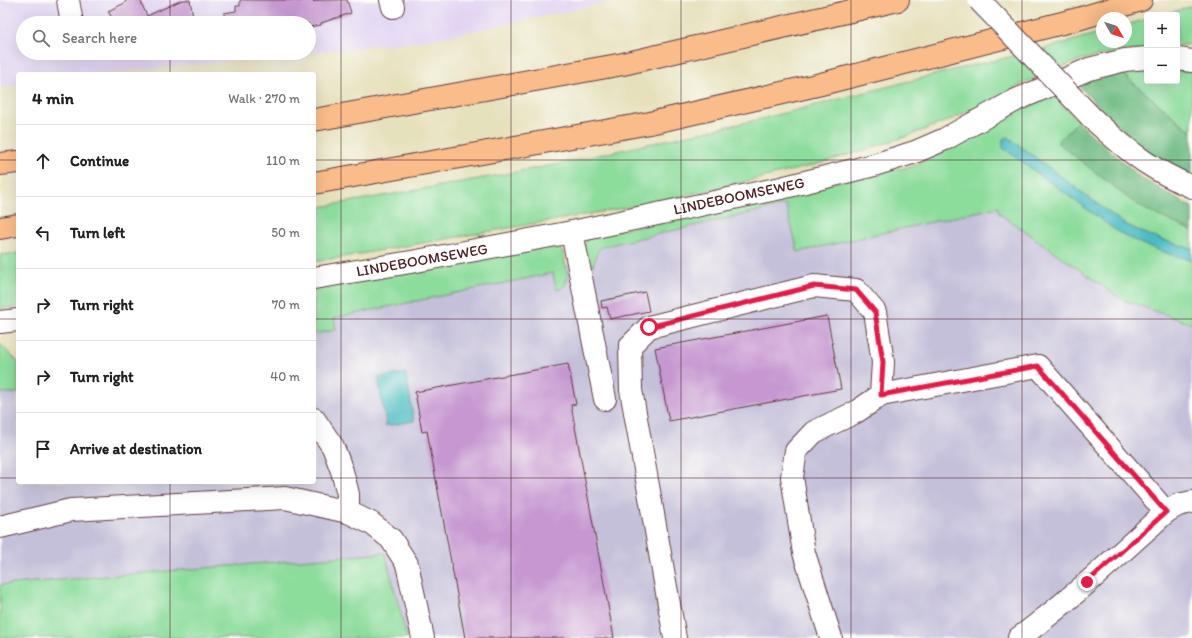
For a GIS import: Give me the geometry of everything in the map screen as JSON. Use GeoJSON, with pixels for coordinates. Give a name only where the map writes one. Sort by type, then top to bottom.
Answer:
{"type":"FeatureCollection","features":[{"type":"Feature","properties":{"kind":"highway"},"geometry":{"type":"LineString","coordinates":[[316,120],[623,64],[898,0]]}},
{"type":"Feature","properties":{"kind":"highway"},"geometry":{"type":"LineString","coordinates":[[316,183],[650,123],[832,81],[1078,19],[1141,0]]}},
{"type":"Feature","properties":{"kind":"highway"},"geometry":{"type":"LineString","coordinates":[[0,164],[16,162]]}},
{"type":"Feature","properties":{"kind":"highway"},"geometry":{"type":"LineString","coordinates":[[0,228],[16,225]]}},
{"type":"Feature","properties":{"kind":"street"},"geometry":{"type":"LineString","coordinates":[[68,0],[71,16]]}},
{"type":"Feature","properties":{"kind":"street"},"geometry":{"type":"LineString","coordinates":[[979,0],[1092,118],[1121,145],[1171,177],[1192,187]]}},
{"type":"Feature","properties":{"kind":"street","name":"LINDEBOOMSEWEG"},"geometry":{"type":"LineString","coordinates":[[316,278],[411,262],[572,232],[781,188],[874,165],[915,152],[945,139],[1016,100],[1089,69],[1125,60],[1144,58]]}},
{"type":"Feature","properties":{"kind":"street"},"geometry":{"type":"LineString","coordinates":[[1180,59],[1192,61]]}},
{"type":"Feature","properties":{"kind":"street"},"geometry":{"type":"LineString","coordinates":[[572,232],[605,399]]}},
{"type":"Feature","properties":{"kind":"street"},"geometry":{"type":"LineString","coordinates":[[675,638],[632,390],[630,346],[649,327],[814,286],[856,290],[875,312],[883,362],[881,395]]}},
{"type":"Feature","properties":{"kind":"street"},"geometry":{"type":"LineString","coordinates":[[0,322],[16,320]]}},
{"type":"Feature","properties":{"kind":"street"},"geometry":{"type":"LineString","coordinates":[[831,638],[804,553],[792,477],[796,451],[814,432],[856,412],[881,395],[1038,366],[1166,512]]}},
{"type":"Feature","properties":{"kind":"street"},"geometry":{"type":"LineString","coordinates":[[316,423],[333,447],[342,471],[348,494],[348,512]]}},
{"type":"Feature","properties":{"kind":"street"},"geometry":{"type":"LineString","coordinates":[[292,484],[303,502]]}},
{"type":"Feature","properties":{"kind":"street"},"geometry":{"type":"LineString","coordinates":[[0,527],[71,510],[285,498],[348,512],[371,523],[391,539],[407,564],[423,638]]}},
{"type":"Feature","properties":{"kind":"street"},"geometry":{"type":"LineString","coordinates":[[1019,638],[1087,582],[1166,512],[1178,506],[1192,502]]}},
{"type":"Feature","properties":{"kind":"shaded area"},"geometry":{"type":"Polygon","coordinates":[[[0,0],[620,0],[430,40],[316,52],[316,16],[16,16],[16,60],[237,60],[122,72],[16,72],[16,85],[0,87],[0,0]]]}},
{"type":"Feature","properties":{"kind":"shaded area"},"geometry":{"type":"Polygon","coordinates":[[[1008,192],[1192,298],[1192,638],[388,638],[0,606],[0,365],[16,360],[16,484],[316,484],[316,295],[556,267],[589,261],[591,245],[803,197],[1008,192]]]}},
{"type":"Feature","properties":{"kind":"green space"},"geometry":{"type":"Polygon","coordinates":[[[1192,6],[1192,44],[1180,46],[1180,12],[1172,12],[1192,6]]]}},
{"type":"Feature","properties":{"kind":"green space"},"geometry":{"type":"Polygon","coordinates":[[[1144,20],[1144,50],[1122,51],[1080,60],[1026,82],[993,100],[949,120],[908,136],[822,163],[647,204],[316,262],[316,208],[554,165],[765,118],[953,70],[1044,49],[1096,34],[1096,48],[1132,48],[1132,23],[1144,20]]]}},
{"type":"Feature","properties":{"kind":"green space"},"geometry":{"type":"Polygon","coordinates":[[[1144,67],[1144,84],[1180,84],[1180,70],[1192,72],[1192,132],[1118,70],[1144,67]]]}},
{"type":"Feature","properties":{"kind":"green space"},"geometry":{"type":"Polygon","coordinates":[[[1118,70],[1192,132],[1192,177],[1156,158],[1106,115],[1077,83],[1118,70]]]}},
{"type":"Feature","properties":{"kind":"green space"},"geometry":{"type":"Polygon","coordinates":[[[1051,93],[1078,121],[1057,142],[1192,231],[1192,249],[1150,236],[1123,223],[1008,137],[1142,244],[1169,254],[1192,260],[1192,324],[1121,299],[999,213],[998,207],[798,252],[786,205],[601,247],[590,270],[583,250],[586,240],[593,236],[890,170],[911,167],[1051,93]]]}},
{"type":"Feature","properties":{"kind":"green space"},"geometry":{"type":"Polygon","coordinates":[[[1078,121],[1141,178],[1192,207],[1192,231],[1150,212],[1129,199],[1057,142],[1078,121]]]}},
{"type":"Feature","properties":{"kind":"green space"},"geometry":{"type":"Polygon","coordinates":[[[552,245],[558,247],[563,252],[568,277],[565,285],[561,289],[556,289],[553,273],[334,318],[336,330],[316,334],[316,283],[552,245]]]}},
{"type":"Feature","properties":{"kind":"green space"},"geometry":{"type":"Polygon","coordinates":[[[16,253],[16,307],[0,309],[0,255],[16,253]]]}},
{"type":"Feature","properties":{"kind":"green space"},"geometry":{"type":"Polygon","coordinates":[[[0,344],[16,360],[16,393],[0,393],[0,344]]]}},
{"type":"Feature","properties":{"kind":"green space"},"geometry":{"type":"Polygon","coordinates":[[[385,553],[407,638],[0,638],[0,585],[385,553]]]}},
{"type":"Feature","properties":{"kind":"water"},"geometry":{"type":"Polygon","coordinates":[[[1008,137],[1123,223],[1150,236],[1192,249],[1192,260],[1169,254],[1142,244],[1118,232],[1003,148],[1003,139],[1008,137]]]}},
{"type":"Feature","properties":{"kind":"water"},"geometry":{"type":"Polygon","coordinates":[[[406,373],[414,421],[386,426],[378,378],[406,373]]]}},
{"type":"Feature","properties":{"kind":"building"},"geometry":{"type":"Polygon","coordinates":[[[126,0],[140,0],[147,16],[111,16],[108,11],[125,3],[126,0]]]}},
{"type":"Feature","properties":{"kind":"building"},"geometry":{"type":"Polygon","coordinates":[[[182,0],[190,0],[193,16],[147,16],[182,0]]]}},
{"type":"Feature","properties":{"kind":"building"},"geometry":{"type":"Polygon","coordinates":[[[240,0],[313,0],[314,2],[319,0],[347,0],[351,13],[316,26],[316,16],[224,16],[224,13],[236,11],[236,6],[240,6],[240,0]]]}},
{"type":"Feature","properties":{"kind":"building"},"geometry":{"type":"Polygon","coordinates":[[[645,292],[649,311],[610,319],[607,307],[602,308],[601,301],[645,292]]]}},
{"type":"Feature","properties":{"kind":"building"},"geometry":{"type":"Polygon","coordinates":[[[827,316],[841,389],[669,421],[655,348],[827,316]]]}},
{"type":"Feature","properties":{"kind":"building"},"geometry":{"type":"Polygon","coordinates":[[[568,364],[576,404],[571,405],[614,638],[465,638],[427,431],[422,432],[415,392],[568,364]]]}},
{"type":"Feature","properties":{"kind":"route"},"geometry":{"type":"LineString","coordinates":[[649,327],[814,286],[856,290],[875,312],[883,362],[881,395],[1038,366],[1166,512],[1087,582]]}}]}
